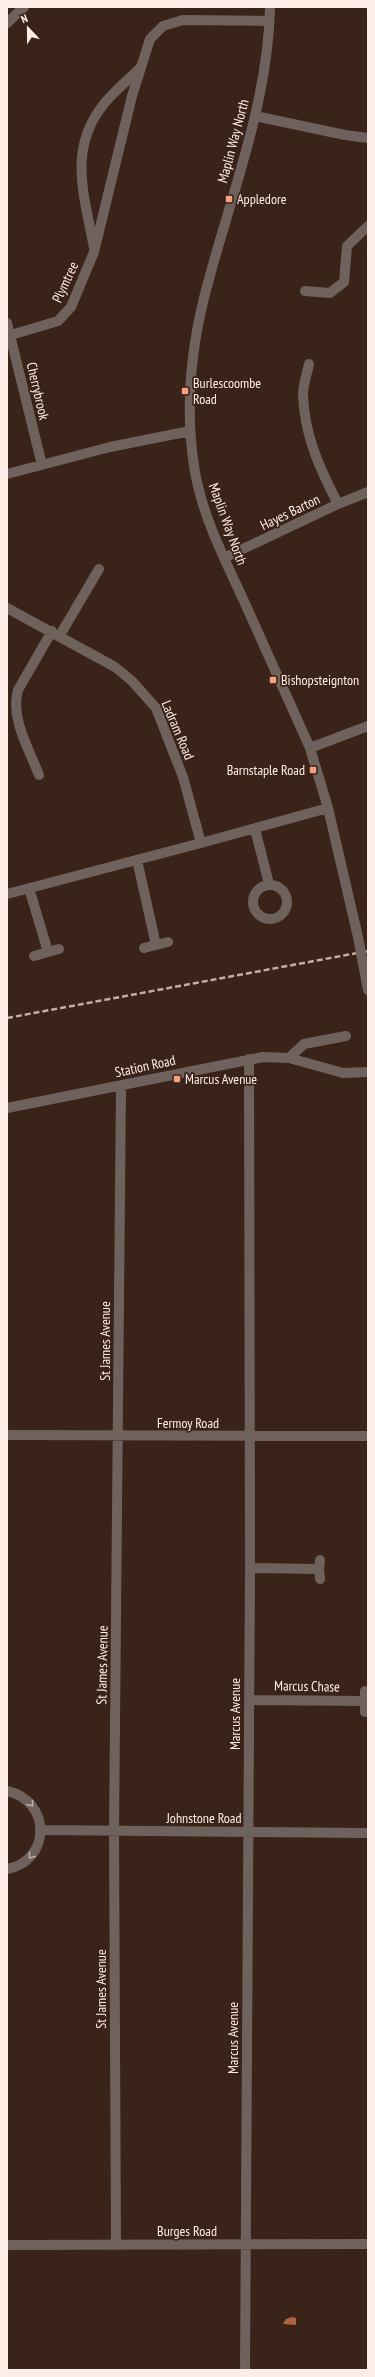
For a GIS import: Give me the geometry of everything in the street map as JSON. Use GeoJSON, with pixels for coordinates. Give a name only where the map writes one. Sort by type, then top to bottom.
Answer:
{"type":"FeatureCollection","features":[{"type":"Feature","properties":{"kind":"street"},"geometry":{"type":"LineString","coordinates":[[7,23],[24,7]]}},
{"type":"Feature","properties":{"kind":"street","name":"Maplin Way North"},"geometry":{"type":"LineString","coordinates":[[270,7],[264,72],[255,116],[204,299],[195,340],[190,382],[190,431],[200,492],[224,558],[310,748],[328,808],[358,937],[368,990]]}},
{"type":"Feature","properties":{"kind":"street","name":"Plymtree"},"geometry":{"type":"LineString","coordinates":[[11,335],[48,325],[64,315],[71,307],[94,252],[103,221],[132,96],[150,40],[163,26],[173,22],[269,21]]}},
{"type":"Feature","properties":{"kind":"street","name":"Plymtree"},"geometry":{"type":"LineString","coordinates":[[94,252],[81,184],[83,148],[90,126],[96,114],[141,66]]}},
{"type":"Feature","properties":{"kind":"street"},"geometry":{"type":"LineString","coordinates":[[120,88],[132,96]]}},
{"type":"Feature","properties":{"kind":"street"},"geometry":{"type":"LineString","coordinates":[[255,116],[345,135],[368,138]]}},
{"type":"Feature","properties":{"kind":"street"},"geometry":{"type":"LineString","coordinates":[[89,221],[103,221]]}},
{"type":"Feature","properties":{"kind":"street"},"geometry":{"type":"LineString","coordinates":[[305,291],[330,292],[344,282],[347,246],[368,226]]}},
{"type":"Feature","properties":{"kind":"street","name":"Cherrybrook"},"geometry":{"type":"LineString","coordinates":[[7,323],[42,465]]}},
{"type":"Feature","properties":{"kind":"street"},"geometry":{"type":"LineString","coordinates":[[308,364],[303,393],[307,434],[320,468],[338,504]]}},
{"type":"Feature","properties":{"kind":"street"},"geometry":{"type":"LineString","coordinates":[[7,474],[110,447],[190,431]]}},
{"type":"Feature","properties":{"kind":"street","name":"Hayes Barton"},"geometry":{"type":"LineString","coordinates":[[224,558],[338,504],[368,492]]}},
{"type":"Feature","properties":{"kind":"street"},"geometry":{"type":"LineString","coordinates":[[39,775],[17,718],[16,699],[18,690],[99,569]]}},
{"type":"Feature","properties":{"kind":"street","name":"Ladram Road"},"geometry":{"type":"LineString","coordinates":[[7,608],[56,633],[115,667],[132,681],[156,708],[182,777],[201,844]]}},
{"type":"Feature","properties":{"kind":"street"},"geometry":{"type":"LineString","coordinates":[[310,748],[368,726]]}},
{"type":"Feature","properties":{"kind":"street"},"geometry":{"type":"LineString","coordinates":[[7,894],[201,844],[328,808]]}},
{"type":"Feature","properties":{"kind":"street"},"geometry":{"type":"LineString","coordinates":[[256,829],[270,884]]}},
{"type":"Feature","properties":{"kind":"street"},"geometry":{"type":"LineString","coordinates":[[137,860],[156,945]]}},
{"type":"Feature","properties":{"kind":"street"},"geometry":{"type":"LineString","coordinates":[[29,888],[48,952]]}},
{"type":"Feature","properties":{"kind":"street"},"geometry":{"type":"LineString","coordinates":[[144,948],[168,942]]}},
{"type":"Feature","properties":{"kind":"street"},"geometry":{"type":"LineString","coordinates":[[34,956],[59,949]]}},
{"type":"Feature","properties":{"kind":"street"},"geometry":{"type":"LineString","coordinates":[[289,1058],[304,1044],[346,1036]]}},
{"type":"Feature","properties":{"kind":"street","name":"Station Road"},"geometry":{"type":"LineString","coordinates":[[7,1108],[121,1086],[249,1058],[289,1058],[343,1073],[368,1072]]}},
{"type":"Feature","properties":{"kind":"street","name":"Marcus Avenue"},"geometry":{"type":"LineString","coordinates":[[245,2370],[250,1568],[249,1058]]}},
{"type":"Feature","properties":{"kind":"street","name":"St James Avenue"},"geometry":{"type":"LineString","coordinates":[[116,2245],[114,1832],[119,1436],[121,1086]]}},
{"type":"Feature","properties":{"kind":"street","name":"Fermoy Road"},"geometry":{"type":"LineString","coordinates":[[7,1435],[249,1438],[368,1436]]}},
{"type":"Feature","properties":{"kind":"street"},"geometry":{"type":"LineString","coordinates":[[250,1568],[319,1564],[320,1579]]}},
{"type":"Feature","properties":{"kind":"street","name":"Marcus Chase"},"geometry":{"type":"LineString","coordinates":[[249,1700],[365,1696],[365,1712]]}},
{"type":"Feature","properties":{"kind":"street"},"geometry":{"type":"LineString","coordinates":[[7,1791],[23,1796],[29,1800],[38,1814],[40,1830],[37,1847],[33,1855],[20,1865],[7,1869]]}},
{"type":"Feature","properties":{"kind":"street","name":"Johnstone Road"},"geometry":{"type":"LineString","coordinates":[[40,1830],[114,1832],[368,1833]]}},
{"type":"Feature","properties":{"kind":"street","name":"Burges Road"},"geometry":{"type":"LineString","coordinates":[[7,2244],[368,2244]]}},
{"type":"Feature","properties":{"kind":"shaded area"},"geometry":{"type":"Polygon","coordinates":[[[292,2317],[296,2318],[296,2325],[283,2324],[286,2319],[292,2317]]]}},
{"type":"Feature","properties":{"kind":"railway"},"geometry":{"type":"LineString","coordinates":[[7,1018],[368,951]]}},
{"type":"Feature","properties":{"kind":"place","name":"Appledore"},"geometry":{"type":"Point","coordinates":[229,199]}},
{"type":"Feature","properties":{"kind":"place","name":"Burlescoombe Road"},"geometry":{"type":"Point","coordinates":[185,391]}},
{"type":"Feature","properties":{"kind":"place","name":"Bishopsteignton"},"geometry":{"type":"Point","coordinates":[273,680]}},
{"type":"Feature","properties":{"kind":"place","name":"Barnstaple Road"},"geometry":{"type":"Point","coordinates":[313,770]}},
{"type":"Feature","properties":{"kind":"place","name":"Marcus Avenue"},"geometry":{"type":"Point","coordinates":[177,1079]}}]}
